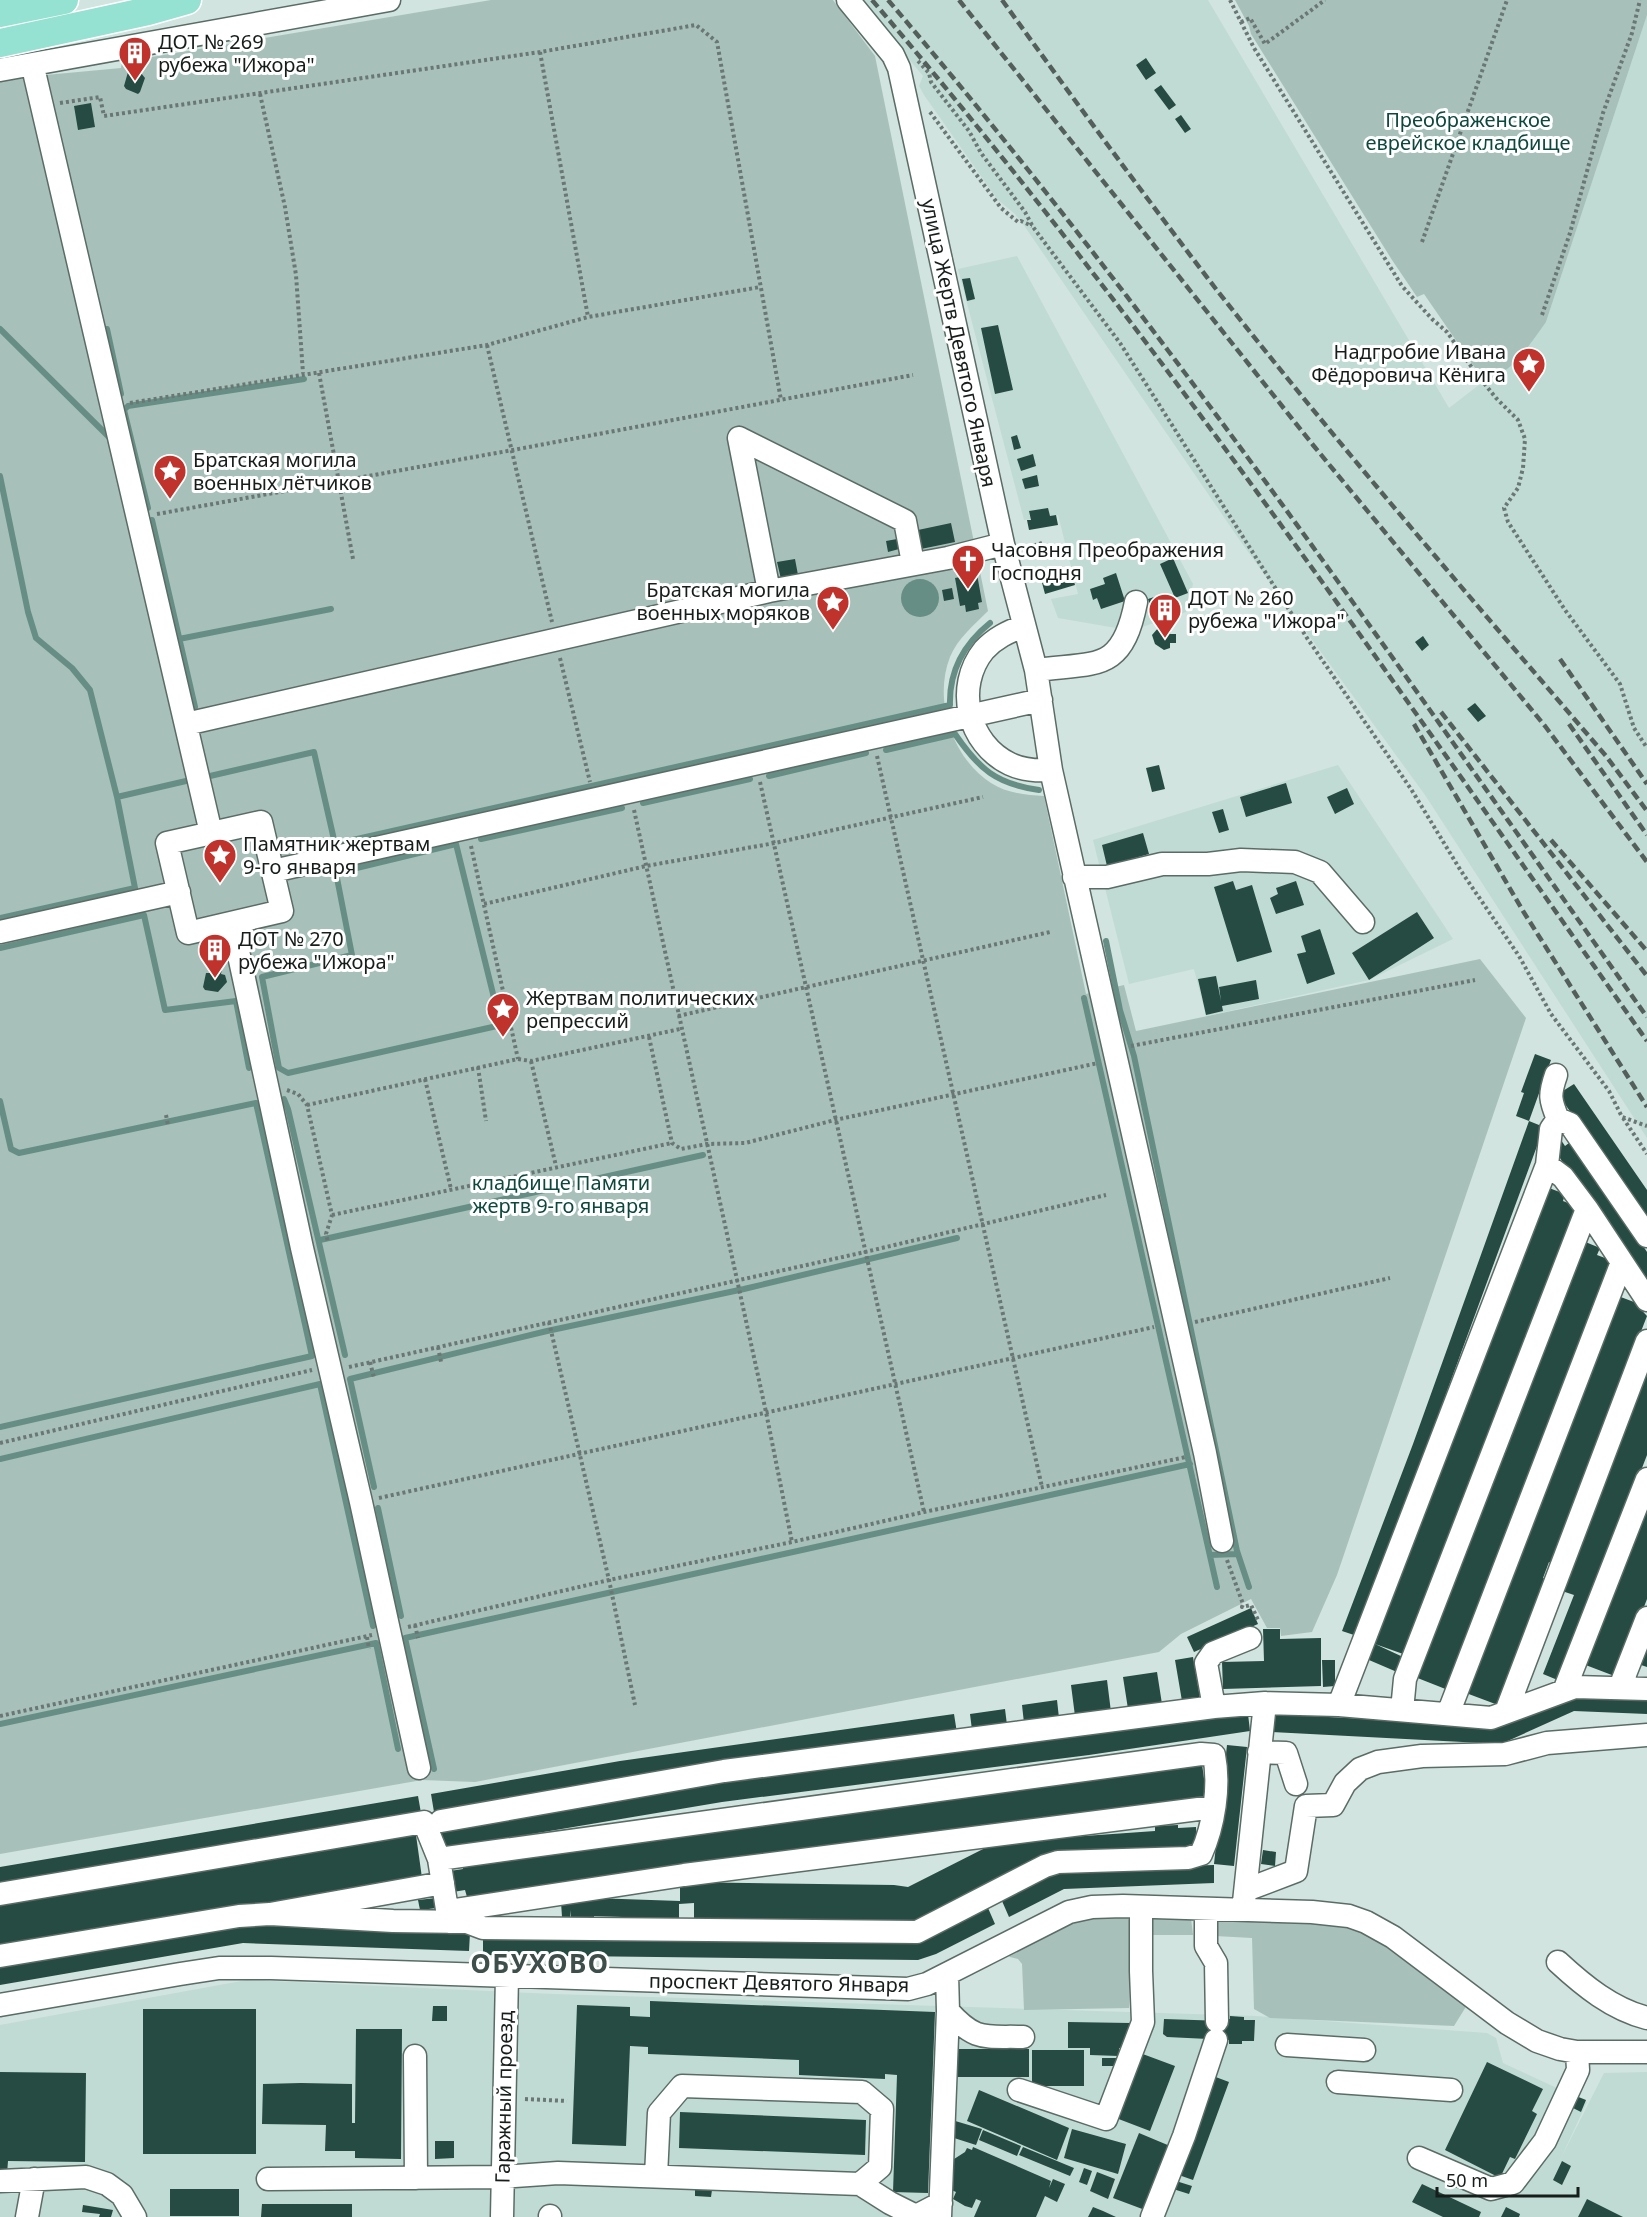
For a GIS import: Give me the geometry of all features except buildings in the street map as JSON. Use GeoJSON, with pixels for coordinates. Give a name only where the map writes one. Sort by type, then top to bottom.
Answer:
{"type":"FeatureCollection","features":[{"type":"Feature","properties":{"kind":"main road"},"geometry":{"type":"LineString","coordinates":[[0,13],[64,0]]}},
{"type":"Feature","properties":{"kind":"main road"},"geometry":{"type":"LineString","coordinates":[[0,43],[93,24],[187,0]]}},
{"type":"Feature","properties":{"kind":"street"},"geometry":{"type":"LineString","coordinates":[[0,70],[389,0]]}},
{"type":"Feature","properties":{"kind":"street","name":"улица Жертв Девятого Января"},"geometry":{"type":"LineString","coordinates":[[848,0],[892,55],[899,68],[1003,544],[1035,670],[1051,770],[1074,877],[1202,1441],[1224,1549]]}},
{"type":"Feature","properties":{"kind":"street"},"geometry":{"type":"LineString","coordinates":[[35,76],[211,833]]}},
{"type":"Feature","properties":{"kind":"street"},"geometry":{"type":"LineString","coordinates":[[769,591],[739,438],[905,521],[913,563]]}},
{"type":"Feature","properties":{"kind":"street"},"geometry":{"type":"LineString","coordinates":[[186,724],[769,591],[948,558],[1003,544]]}},
{"type":"Feature","properties":{"kind":"street"},"geometry":{"type":"LineString","coordinates":[[1035,670],[1092,664],[1108,659],[1121,647],[1127,637],[1136,602]]}},
{"type":"Feature","properties":{"kind":"street"},"geometry":{"type":"LineString","coordinates":[[1023,626],[1002,635],[984,650],[972,670],[967,693],[969,716],[981,740],[1000,758],[1024,769],[1051,770]]}},
{"type":"Feature","properties":{"kind":"street"},"geometry":{"type":"LineString","coordinates":[[273,872],[1041,700]]}},
{"type":"Feature","properties":{"kind":"street"},"geometry":{"type":"LineString","coordinates":[[261,822],[273,872],[282,911],[188,933],[167,843],[261,822]]}},
{"type":"Feature","properties":{"kind":"street"},"geometry":{"type":"LineString","coordinates":[[1074,877],[1107,877],[1162,864],[1208,864],[1241,860],[1295,862],[1320,872],[1363,922]]}},
{"type":"Feature","properties":{"kind":"street"},"geometry":{"type":"LineString","coordinates":[[0,932],[178,892]]}},
{"type":"Feature","properties":{"kind":"street"},"geometry":{"type":"LineString","coordinates":[[232,923],[419,1768]]}},
{"type":"Feature","properties":{"kind":"street"},"geometry":{"type":"LineString","coordinates":[[1556,1075],[1550,1092],[1558,1119],[1570,1124],[1647,1236]]}},
{"type":"Feature","properties":{"kind":"street"},"geometry":{"type":"LineString","coordinates":[[1339,1705],[1547,1165],[1551,1129],[1558,1119]]}},
{"type":"Feature","properties":{"kind":"street"},"geometry":{"type":"LineString","coordinates":[[1547,1165],[1563,1177],[1587,1209],[1647,1300]]}},
{"type":"Feature","properties":{"kind":"street"},"geometry":{"type":"LineString","coordinates":[[1402,1710],[1405,1679],[1587,1209]]}},
{"type":"Feature","properties":{"kind":"street"},"geometry":{"type":"LineString","coordinates":[[1448,1714],[1622,1262]]}},
{"type":"Feature","properties":{"kind":"street"},"geometry":{"type":"LineString","coordinates":[[1506,1712],[1647,1341]]}},
{"type":"Feature","properties":{"kind":"street"},"geometry":{"type":"LineString","coordinates":[[1564,1691],[1647,1479]]}},
{"type":"Feature","properties":{"kind":"street"},"geometry":{"type":"LineString","coordinates":[[1620,1687],[1647,1618]]}},
{"type":"Feature","properties":{"kind":"street"},"geometry":{"type":"LineString","coordinates":[[1215,1707],[1206,1663],[1213,1653],[1250,1638]]}},
{"type":"Feature","properties":{"kind":"street"},"geometry":{"type":"LineString","coordinates":[[441,1821],[724,1771],[1215,1707],[1265,1704],[1339,1705],[1491,1718],[1575,1687],[1647,1689]]}},
{"type":"Feature","properties":{"kind":"street"},"geometry":{"type":"LineString","coordinates":[[1245,1900],[1265,1704]]}},
{"type":"Feature","properties":{"kind":"street"},"geometry":{"type":"LineString","coordinates":[[1245,1900],[1296,1871],[1306,1806],[1333,1805],[1345,1783],[1360,1769],[1378,1762],[1422,1756],[1505,1754],[1546,1743],[1647,1735]]}},
{"type":"Feature","properties":{"kind":"street"},"geometry":{"type":"LineString","coordinates":[[1259,1752],[1286,1753],[1296,1784]]}},
{"type":"Feature","properties":{"kind":"street"},"geometry":{"type":"LineString","coordinates":[[439,1859],[1201,1754],[1215,1755],[1217,1768],[1214,1807],[1206,1843],[1201,1854],[1188,1858],[1058,1862],[1045,1866],[917,1932],[483,1928],[448,1916]]}},
{"type":"Feature","properties":{"kind":"street"},"geometry":{"type":"LineString","coordinates":[[270,1914],[393,1921],[448,1916],[684,1875],[1214,1807]]}},
{"type":"Feature","properties":{"kind":"street"},"geometry":{"type":"LineString","coordinates":[[0,1894],[424,1822],[439,1859],[448,1916]]}},
{"type":"Feature","properties":{"kind":"street"},"geometry":{"type":"LineString","coordinates":[[0,1956],[239,1916],[270,1914],[442,1883]]}},
{"type":"Feature","properties":{"kind":"street","name":"проспект Девятого Января"},"geometry":{"type":"LineString","coordinates":[[0,2005],[219,1968],[286,1968],[908,1989],[927,1984],[1069,1912],[1092,1907],[1206,1909],[1245,1900],[1331,1913],[1366,1922],[1394,1937],[1524,2034],[1548,2046],[1576,2052],[1647,2052]]}},
{"type":"Feature","properties":{"kind":"street"},"geometry":{"type":"LineString","coordinates":[[1019,2090],[1106,2119],[1143,2022],[1141,1907]]}},
{"type":"Feature","properties":{"kind":"street"},"geometry":{"type":"LineString","coordinates":[[1152,2217],[1184,2136],[1216,2030],[1216,1962],[1206,1946],[1206,1909]]}},
{"type":"Feature","properties":{"kind":"street"},"geometry":{"type":"LineString","coordinates":[[1558,1962],[1587,1989],[1633,2014],[1647,2018]]}},
{"type":"Feature","properties":{"kind":"street"},"geometry":{"type":"LineString","coordinates":[[268,2179],[502,2177],[558,2173],[860,2184],[916,2216],[940,2210],[948,2011],[947,1974]]}},
{"type":"Feature","properties":{"kind":"street","name":"Гаражный проезд"},"geometry":{"type":"LineString","coordinates":[[502,2217],[507,1976]]}},
{"type":"Feature","properties":{"kind":"street"},"geometry":{"type":"LineString","coordinates":[[948,2011],[961,2025],[977,2036],[1023,2037]]}},
{"type":"Feature","properties":{"kind":"street"},"geometry":{"type":"LineString","coordinates":[[1287,2045],[1364,2050]]}},
{"type":"Feature","properties":{"kind":"street"},"geometry":{"type":"LineString","coordinates":[[1419,2158],[1491,2189],[1513,2183],[1545,2142],[1578,2070],[1576,2052]]}},
{"type":"Feature","properties":{"kind":"street"},"geometry":{"type":"LineString","coordinates":[[415,2056],[416,2178]]}},
{"type":"Feature","properties":{"kind":"street"},"geometry":{"type":"LineString","coordinates":[[1338,2082],[1451,2090]]}},
{"type":"Feature","properties":{"kind":"street"},"geometry":{"type":"LineString","coordinates":[[656,2176],[659,2113],[682,2086],[851,2091],[862,2092],[882,2109],[880,2167],[860,2184]]}},
{"type":"Feature","properties":{"kind":"street"},"geometry":{"type":"LineString","coordinates":[[0,2181],[86,2177],[106,2184],[122,2194],[135,2217]]}},
{"type":"Feature","properties":{"kind":"street"},"geometry":{"type":"LineString","coordinates":[[27,2217],[34,2179]]}},
{"type":"Feature","properties":{"kind":"path"},"geometry":{"type":"LineString","coordinates":[[1230,0],[1254,48],[1401,286],[1447,332],[1475,372],[1518,420],[1525,439],[1518,488],[1504,508],[1508,522],[1565,610],[1620,684],[1634,728],[1647,748]]}},
{"type":"Feature","properties":{"kind":"path"},"geometry":{"type":"LineString","coordinates":[[1240,22],[1250,18],[1265,44],[1324,0]]}},
{"type":"Feature","properties":{"kind":"path"},"geometry":{"type":"LineString","coordinates":[[1422,242],[1507,0]]}},
{"type":"Feature","properties":{"kind":"path"},"geometry":{"type":"LineString","coordinates":[[1542,315],[1570,232],[1603,113],[1632,33],[1640,0]]}},
{"type":"Feature","properties":{"kind":"path"},"geometry":{"type":"LineString","coordinates":[[42,106],[100,97],[104,116],[540,52],[696,25],[717,42],[781,400]]}},
{"type":"Feature","properties":{"kind":"path"},"geometry":{"type":"LineString","coordinates":[[540,52],[588,317]]}},
{"type":"Feature","properties":{"kind":"path"},"geometry":{"type":"LineString","coordinates":[[931,82],[969,131],[981,153],[1120,343],[1307,638],[1411,789],[1461,871],[1519,956],[1551,1014],[1609,1091],[1622,1117],[1647,1154]]}},
{"type":"Feature","properties":{"kind":"path"},"geometry":{"type":"LineString","coordinates":[[260,94],[285,207],[296,275],[303,373]]}},
{"type":"Feature","properties":{"kind":"path"},"geometry":{"type":"LineString","coordinates":[[905,94],[926,108],[939,123],[1001,208],[1018,222],[1033,226]]}},
{"type":"Feature","properties":{"kind":"path"},"geometry":{"type":"LineString","coordinates":[[111,406],[303,373],[318,373],[487,345],[588,317],[760,286]]}},
{"type":"Feature","properties":{"kind":"path"},"geometry":{"type":"LineString","coordinates":[[487,345],[588,777]]}},
{"type":"Feature","properties":{"kind":"path"},"geometry":{"type":"LineString","coordinates":[[318,373],[353,559]]}},
{"type":"Feature","properties":{"kind":"path"},"geometry":{"type":"LineString","coordinates":[[139,517],[913,375]]}},
{"type":"Feature","properties":{"kind":"path"},"geometry":{"type":"LineString","coordinates":[[873,737],[1042,1486]]}},
{"type":"Feature","properties":{"kind":"path"},"geometry":{"type":"LineString","coordinates":[[756,764],[924,1512]]}},
{"type":"Feature","properties":{"kind":"path"},"geometry":{"type":"LineString","coordinates":[[630,792],[680,1029],[766,1412],[792,1542]]}},
{"type":"Feature","properties":{"kind":"path"},"geometry":{"type":"LineString","coordinates":[[484,904],[646,866],[775,843],[983,797]]}},
{"type":"Feature","properties":{"kind":"path"},"geometry":{"type":"LineString","coordinates":[[466,828],[518,1059]]}},
{"type":"Feature","properties":{"kind":"path"},"geometry":{"type":"LineString","coordinates":[[678,1016],[1050,932]]}},
{"type":"Feature","properties":{"kind":"path"},"geometry":{"type":"LineString","coordinates":[[1135,1045],[1475,980]]}},
{"type":"Feature","properties":{"kind":"path"},"geometry":{"type":"LineString","coordinates":[[328,1242],[326,1234],[332,1215],[307,1105],[478,1067],[518,1059],[531,1061],[680,1029]]}},
{"type":"Feature","properties":{"kind":"path"},"geometry":{"type":"LineString","coordinates":[[649,1037],[672,1143],[681,1149],[707,1144],[745,1143],[835,1120],[1096,1063]]}},
{"type":"Feature","properties":{"kind":"path"},"geometry":{"type":"LineString","coordinates":[[531,1061],[556,1166]]}},
{"type":"Feature","properties":{"kind":"path"},"geometry":{"type":"LineString","coordinates":[[478,1067],[486,1121]]}},
{"type":"Feature","properties":{"kind":"path"},"geometry":{"type":"LineString","coordinates":[[425,1079],[451,1189]]}},
{"type":"Feature","properties":{"kind":"path"},"geometry":{"type":"LineString","coordinates":[[166,1115],[168,1125]]}},
{"type":"Feature","properties":{"kind":"path"},"geometry":{"type":"LineString","coordinates":[[1622,1117],[1647,1126]]}},
{"type":"Feature","properties":{"kind":"path"},"geometry":{"type":"LineString","coordinates":[[332,1215],[672,1143]]}},
{"type":"Feature","properties":{"kind":"path"},"geometry":{"type":"LineString","coordinates":[[0,1443],[329,1366],[348,1367],[865,1252],[1106,1195]]}},
{"type":"Feature","properties":{"kind":"path"},"geometry":{"type":"LineString","coordinates":[[1196,1321],[1390,1278]]}},
{"type":"Feature","properties":{"kind":"path"},"geometry":{"type":"LineString","coordinates":[[549,1322],[609,1580],[635,1705]]}},
{"type":"Feature","properties":{"kind":"path"},"geometry":{"type":"LineString","coordinates":[[361,1502],[1154,1327]]}},
{"type":"Feature","properties":{"kind":"path"},"geometry":{"type":"LineString","coordinates":[[438,1347],[441,1362]]}},
{"type":"Feature","properties":{"kind":"path"},"geometry":{"type":"LineString","coordinates":[[370,1362],[374,1378]]}},
{"type":"Feature","properties":{"kind":"path"},"geometry":{"type":"LineString","coordinates":[[0,1716],[366,1637],[609,1580],[1184,1457]]}},
{"type":"Feature","properties":{"kind":"path"},"geometry":{"type":"LineString","coordinates":[[1224,1549],[1242,1607],[1251,1605],[1260,1626],[1250,1638]]}},
{"type":"Feature","properties":{"kind":"path"},"geometry":{"type":"LineString","coordinates":[[415,1625],[418,1638]]}},
{"type":"Feature","properties":{"kind":"path"},"geometry":{"type":"LineString","coordinates":[[366,1637],[369,1648]]}},
{"type":"Feature","properties":{"kind":"path"},"geometry":{"type":"LineString","coordinates":[[521,2099],[567,2101]]}},
{"type":"Feature","properties":{"kind":"shaded area"},"geometry":{"type":"Polygon","coordinates":[[[859,0],[1208,0],[1449,408],[1484,381],[1496,378],[1546,322],[1647,15],[1647,1138],[1425,795],[1241,542],[1023,224],[997,199],[924,95],[919,86],[923,76],[859,0]]]}},
{"type":"Feature","properties":{"kind":"shaded area"},"geometry":{"type":"Polygon","coordinates":[[[1017,256],[1193,584],[1186,612],[1139,628],[1122,629],[1058,618],[1051,599],[1078,594],[1058,515],[1024,520],[958,269],[1017,256]]]}},
{"type":"Feature","properties":{"kind":"shaded area"},"geometry":{"type":"Polygon","coordinates":[[[920,579],[927,580],[933,585],[938,591],[938,605],[933,611],[927,616],[920,617],[913,616],[907,611],[902,605],[901,598],[902,591],[907,585],[913,580],[920,579]]]}},
{"type":"Feature","properties":{"kind":"shaded area"},"geometry":{"type":"Polygon","coordinates":[[[1338,765],[1453,939],[1369,980],[1206,1016],[1194,969],[1129,984],[1093,840],[1338,765]]]}},
{"type":"Feature","properties":{"kind":"shaded area"},"geometry":{"type":"Polygon","coordinates":[[[247,1980],[554,1994],[1256,2016],[1487,2033],[1496,2038],[1503,2063],[1587,2102],[1560,2160],[1604,2073],[1647,2072],[1647,2217],[0,2217],[0,2025],[247,1980]]]}},
{"type":"Feature","properties":{"kind":"green space","name":"кладбище Памяти жертв 9-го января"},"geometry":{"type":"Polygon","coordinates":[[[491,0],[833,0],[875,56],[988,611],[953,650],[945,674],[945,709],[956,743],[977,772],[1003,789],[1044,796],[1086,994],[1124,985],[1136,1031],[1480,959],[1526,1018],[1337,1575],[1312,1632],[1281,1636],[1280,1628],[1267,1628],[1251,1599],[1181,1634],[1159,1652],[475,1782],[422,1780],[0,1854],[0,82],[35,76],[121,68],[122,62],[491,0]]]}},
{"type":"Feature","properties":{"kind":"green space","name":"Преображенское еврейское кладбище"},"geometry":{"type":"Polygon","coordinates":[[[1235,0],[1647,0],[1647,15],[1546,322],[1527,349],[1504,372],[1484,381],[1424,294],[1417,297],[1251,34],[1235,0]]]}},
{"type":"Feature","properties":{"kind":"green space"},"geometry":{"type":"Polygon","coordinates":[[[1101,1916],[1126,1916],[1132,1924],[1129,2008],[1024,2010],[1022,1964],[1018,1959],[1007,1954],[1064,1927],[1101,1916]]]}},
{"type":"Feature","properties":{"kind":"green space"},"geometry":{"type":"Polygon","coordinates":[[[1152,1917],[1191,1918],[1193,1935],[1150,1935],[1152,1917]]]}},
{"type":"Feature","properties":{"kind":"green space"},"geometry":{"type":"Polygon","coordinates":[[[1214,1919],[1330,1923],[1355,1929],[1376,1938],[1467,2005],[1454,2026],[1270,2018],[1254,2009],[1252,1938],[1215,1936],[1214,1919]]]}},
{"type":"Feature","properties":{"kind":"waterway"},"geometry":{"type":"LineString","coordinates":[[0,329],[108,436]]}},
{"type":"Feature","properties":{"kind":"waterway"},"geometry":{"type":"LineString","coordinates":[[107,329],[121,394]]}},
{"type":"Feature","properties":{"kind":"waterway"},"geometry":{"type":"LineString","coordinates":[[148,508],[124,410],[128,406],[304,379]]}},
{"type":"Feature","properties":{"kind":"waterway"},"geometry":{"type":"LineString","coordinates":[[0,476],[28,612],[36,638],[72,668],[90,690],[117,797]]}},
{"type":"Feature","properties":{"kind":"waterway"},"geometry":{"type":"LineString","coordinates":[[152,520],[195,707]]}},
{"type":"Feature","properties":{"kind":"waterway"},"geometry":{"type":"LineString","coordinates":[[179,639],[331,609]]}},
{"type":"Feature","properties":{"kind":"waterway"},"geometry":{"type":"LineString","coordinates":[[210,776],[314,752],[335,844],[950,705],[955,670],[966,649],[990,623]]}},
{"type":"Feature","properties":{"kind":"waterway"},"geometry":{"type":"LineString","coordinates":[[886,750],[955,734],[972,757],[990,773],[1011,784],[1039,790]]}},
{"type":"Feature","properties":{"kind":"waterway"},"geometry":{"type":"LineString","coordinates":[[769,776],[866,753]]}},
{"type":"Feature","properties":{"kind":"waterway"},"geometry":{"type":"LineString","coordinates":[[643,803],[750,779]]}},
{"type":"Feature","properties":{"kind":"waterway"},"geometry":{"type":"LineString","coordinates":[[0,918],[135,888],[117,797],[186,781]]}},
{"type":"Feature","properties":{"kind":"waterway"},"geometry":{"type":"LineString","coordinates":[[481,839],[622,808]]}},
{"type":"Feature","properties":{"kind":"waterway"},"geometry":{"type":"LineString","coordinates":[[497,1026],[288,1073],[279,1068],[262,977],[352,955],[336,873],[456,844],[498,1014]]}},
{"type":"Feature","properties":{"kind":"waterway"},"geometry":{"type":"LineString","coordinates":[[0,948],[144,915],[165,1010],[236,1001],[249,1068]]}},
{"type":"Feature","properties":{"kind":"waterway"},"geometry":{"type":"LineString","coordinates":[[1106,941],[1120,1010],[1134,1056],[1237,1551],[1249,1587]]}},
{"type":"Feature","properties":{"kind":"waterway"},"geometry":{"type":"LineString","coordinates":[[1084,998],[1217,1587]]}},
{"type":"Feature","properties":{"kind":"waterway"},"geometry":{"type":"LineString","coordinates":[[284,1099],[345,1355]]}},
{"type":"Feature","properties":{"kind":"waterway"},"geometry":{"type":"LineString","coordinates":[[0,1101],[11,1149],[19,1153],[256,1103],[312,1356],[0,1427]]}},
{"type":"Feature","properties":{"kind":"waterway"},"geometry":{"type":"LineString","coordinates":[[320,1240],[703,1155]]}},
{"type":"Feature","properties":{"kind":"waterway"},"geometry":{"type":"LineString","coordinates":[[374,1487],[350,1379],[547,1331],[744,1289],[957,1238]]}},
{"type":"Feature","properties":{"kind":"waterway"},"geometry":{"type":"LineString","coordinates":[[0,1459],[320,1384],[373,1626]]}},
{"type":"Feature","properties":{"kind":"waterway"},"geometry":{"type":"LineString","coordinates":[[434,1769],[405,1638],[1190,1464]]}},
{"type":"Feature","properties":{"kind":"waterway"},"geometry":{"type":"LineString","coordinates":[[378,1508],[401,1616]]}},
{"type":"Feature","properties":{"kind":"waterway"},"geometry":{"type":"LineString","coordinates":[[1210,1555],[1238,1554]]}},
{"type":"Feature","properties":{"kind":"waterway"},"geometry":{"type":"LineString","coordinates":[[0,1724],[376,1643],[398,1749]]}},
{"type":"Feature","properties":{"kind":"railway"},"geometry":{"type":"LineString","coordinates":[[872,0],[976,125],[1175,381],[1366,643],[1647,1041]]}},
{"type":"Feature","properties":{"kind":"railway"},"geometry":{"type":"LineString","coordinates":[[888,0],[990,122],[1184,372],[1372,629],[1647,1017]]}},
{"type":"Feature","properties":{"kind":"railway"},"geometry":{"type":"LineString","coordinates":[[959,0],[1313,445],[1545,726],[1647,862]]}},
{"type":"Feature","properties":{"kind":"railway"},"geometry":{"type":"LineString","coordinates":[[1002,0],[1216,289],[1408,524],[1606,756],[1647,811]]}},
{"type":"Feature","properties":{"kind":"railway"},"geometry":{"type":"LineString","coordinates":[[1560,659],[1647,784]]}},
{"type":"Feature","properties":{"kind":"railway"},"geometry":{"type":"LineString","coordinates":[[1441,712],[1647,976]]}},
{"type":"Feature","properties":{"kind":"railway"},"geometry":{"type":"LineString","coordinates":[[1414,724],[1523,911],[1647,1107]]}},
{"type":"Feature","properties":{"kind":"railway"},"geometry":{"type":"LineString","coordinates":[[1569,724],[1647,835]]}},
{"type":"Feature","properties":{"kind":"railway"},"geometry":{"type":"LineString","coordinates":[[1551,840],[1647,951]]}},
{"type":"Feature","properties":{"kind":"place","name":"ДОТ № 269 рубежа \"Ижора\""},"geometry":{"type":"Point","coordinates":[135,82]}},
{"type":"Feature","properties":{"kind":"place","name":"Надгробие Ивана Фёдоровича Кёнига"},"geometry":{"type":"Point","coordinates":[1529,393]}},
{"type":"Feature","properties":{"kind":"place","name":"Братская могила военных лётчиков"},"geometry":{"type":"Point","coordinates":[170,500]}},
{"type":"Feature","properties":{"kind":"place","name":"Часовня Преображения Господня"},"geometry":{"type":"Point","coordinates":[968,590]}},
{"type":"Feature","properties":{"kind":"place","name":"Братская могила военных моряков"},"geometry":{"type":"Point","coordinates":[833,631]}},
{"type":"Feature","properties":{"kind":"place","name":"ДОТ № 260 рубежа \"Ижора\""},"geometry":{"type":"Point","coordinates":[1165,639]}},
{"type":"Feature","properties":{"kind":"place","name":"Памятник жертвам 9-го января"},"geometry":{"type":"Point","coordinates":[220,884]}},
{"type":"Feature","properties":{"kind":"place","name":"ДОТ № 270 рубежа \"Ижора\""},"geometry":{"type":"Point","coordinates":[215,979]}},
{"type":"Feature","properties":{"kind":"place","name":"Жертвам политических репрессий"},"geometry":{"type":"Point","coordinates":[503,1038]}},
{"type":"Feature","properties":{"kind":"district","name":"ОБУХОВО"},"geometry":{"type":"Point","coordinates":[540,1964]}}]}
